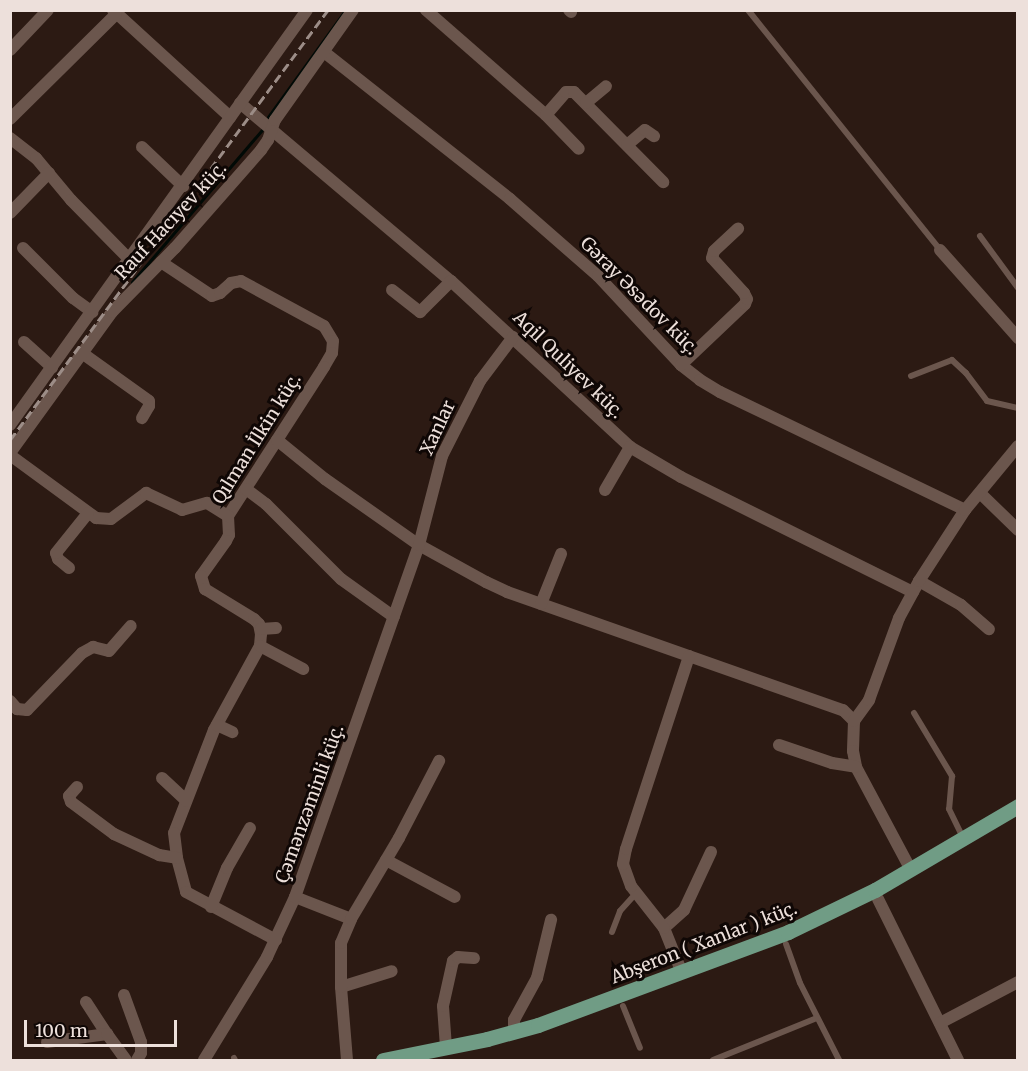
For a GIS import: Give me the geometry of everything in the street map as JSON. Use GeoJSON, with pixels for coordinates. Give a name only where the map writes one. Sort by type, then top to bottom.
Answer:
{"type":"FeatureCollection","features":[{"type":"Feature","properties":{"kind":"main road","name":"Abşeron ( Xanlar ) küç."},"geometry":{"type":"LineString","coordinates":[[383,1060],[514,1032],[682,974],[788,932],[876,895],[911,870],[1017,806]]}},
{"type":"Feature","properties":{"kind":"main road"},"geometry":{"type":"LineString","coordinates":[[433,1060],[523,1040],[623,1006],[786,944],[1017,818]]}},
{"type":"Feature","properties":{"kind":"street"},"geometry":{"type":"LineString","coordinates":[[10,50],[48,10]]}},
{"type":"Feature","properties":{"kind":"street","name":"Rauf Hacıyev küç."},"geometry":{"type":"LineString","coordinates":[[10,426],[307,10]]}},
{"type":"Feature","properties":{"kind":"street","name":"Rauf Hacıyev küç."},"geometry":{"type":"LineString","coordinates":[[10,454],[82,353],[127,295],[161,262],[261,150],[275,120],[353,10]]}},
{"type":"Feature","properties":{"kind":"street"},"geometry":{"type":"LineString","coordinates":[[426,10],[546,115],[579,149]]}},
{"type":"Feature","properties":{"kind":"street"},"geometry":{"type":"LineString","coordinates":[[10,119],[115,12],[230,117]]}},
{"type":"Feature","properties":{"kind":"street","name":"Gəray Əsədov küç."},"geometry":{"type":"LineString","coordinates":[[324,52],[510,199],[589,268],[681,365],[720,392],[965,510]]}},
{"type":"Feature","properties":{"kind":"street"},"geometry":{"type":"LineString","coordinates":[[586,104],[606,86]]}},
{"type":"Feature","properties":{"kind":"street"},"geometry":{"type":"LineString","coordinates":[[546,115],[570,90],[663,182]]}},
{"type":"Feature","properties":{"kind":"street","name":"Aqil Quliyev küç."},"geometry":{"type":"LineString","coordinates":[[240,104],[451,280],[630,447],[681,477],[962,605],[989,629]]}},
{"type":"Feature","properties":{"kind":"street"},"geometry":{"type":"LineString","coordinates":[[627,145],[645,130],[654,136]]}},
{"type":"Feature","properties":{"kind":"street"},"geometry":{"type":"LineString","coordinates":[[10,138],[36,158],[71,200],[130,260]]}},
{"type":"Feature","properties":{"kind":"street"},"geometry":{"type":"LineString","coordinates":[[142,147],[183,186]]}},
{"type":"Feature","properties":{"kind":"street"},"geometry":{"type":"LineString","coordinates":[[10,213],[49,173]]}},
{"type":"Feature","properties":{"kind":"street"},"geometry":{"type":"LineString","coordinates":[[681,365],[745,304],[744,293],[712,258],[714,251],[738,229]]}},
{"type":"Feature","properties":{"kind":"street"},"geometry":{"type":"LineString","coordinates":[[23,248],[73,298],[92,312]]}},
{"type":"Feature","properties":{"kind":"street"},"geometry":{"type":"LineString","coordinates":[[940,250],[1017,338]]}},
{"type":"Feature","properties":{"kind":"street","name":"Qılman İlkin küç."},"geometry":{"type":"LineString","coordinates":[[161,262],[212,296],[220,293],[231,283],[241,281],[288,305],[330,333],[333,341],[332,353],[228,516],[229,535],[203,572],[202,585],[254,620],[261,629]]}},
{"type":"Feature","properties":{"kind":"street"},"geometry":{"type":"LineString","coordinates":[[392,290],[420,312],[451,280]]}},
{"type":"Feature","properties":{"kind":"street"},"geometry":{"type":"LineString","coordinates":[[112,284],[127,295]]}},
{"type":"Feature","properties":{"kind":"street","name":"Xanlar"},"geometry":{"type":"LineString","coordinates":[[419,545],[442,456],[480,381],[513,337]]}},
{"type":"Feature","properties":{"kind":"street"},"geometry":{"type":"LineString","coordinates":[[24,342],[52,367]]}},
{"type":"Feature","properties":{"kind":"street"},"geometry":{"type":"LineString","coordinates":[[82,353],[149,401],[149,406],[142,418]]}},
{"type":"Feature","properties":{"kind":"street"},"geometry":{"type":"LineString","coordinates":[[277,440],[341,492],[419,545],[486,582],[541,604],[836,707],[854,721]]}},
{"type":"Feature","properties":{"kind":"street"},"geometry":{"type":"LineString","coordinates":[[911,870],[856,767],[854,721],[869,700],[899,618],[916,586],[965,510],[1017,446]]}},
{"type":"Feature","properties":{"kind":"street"},"geometry":{"type":"LineString","coordinates":[[604,490],[630,447]]}},
{"type":"Feature","properties":{"kind":"street"},"geometry":{"type":"LineString","coordinates":[[10,454],[96,518],[111,519],[146,493],[182,510],[207,503],[228,516]]}},
{"type":"Feature","properties":{"kind":"street"},"geometry":{"type":"LineString","coordinates":[[246,489],[266,504],[341,579],[394,617]]}},
{"type":"Feature","properties":{"kind":"street"},"geometry":{"type":"LineString","coordinates":[[980,493],[1017,530]]}},
{"type":"Feature","properties":{"kind":"street"},"geometry":{"type":"LineString","coordinates":[[69,568],[58,559],[56,553],[88,513]]}},
{"type":"Feature","properties":{"kind":"street","name":"Çəmənzəminli küç."},"geometry":{"type":"LineString","coordinates":[[204,1060],[276,940],[295,897],[419,545]]}},
{"type":"Feature","properties":{"kind":"street"},"geometry":{"type":"LineString","coordinates":[[541,604],[561,554]]}},
{"type":"Feature","properties":{"kind":"street"},"geometry":{"type":"LineString","coordinates":[[10,701],[17,709],[27,710],[82,653],[93,647],[109,651],[130,626]]}},
{"type":"Feature","properties":{"kind":"street"},"geometry":{"type":"LineString","coordinates":[[276,628],[261,629],[260,646],[217,725],[174,833],[177,858],[186,892],[276,940]]}},
{"type":"Feature","properties":{"kind":"street"},"geometry":{"type":"LineString","coordinates":[[260,646],[303,669]]}},
{"type":"Feature","properties":{"kind":"street"},"geometry":{"type":"LineString","coordinates":[[682,974],[664,928],[625,873],[626,849],[689,656]]}},
{"type":"Feature","properties":{"kind":"street"},"geometry":{"type":"LineString","coordinates":[[217,725],[232,732]]}},
{"type":"Feature","properties":{"kind":"street"},"geometry":{"type":"LineString","coordinates":[[779,745],[832,763],[856,767]]}},
{"type":"Feature","properties":{"kind":"street"},"geometry":{"type":"LineString","coordinates":[[347,1060],[341,987],[341,943],[351,919],[386,860],[439,761]]}},
{"type":"Feature","properties":{"kind":"street"},"geometry":{"type":"LineString","coordinates":[[162,778],[186,800]]}},
{"type":"Feature","properties":{"kind":"street"},"geometry":{"type":"LineString","coordinates":[[77,788],[69,796],[71,802],[114,834],[159,855],[177,858]]}},
{"type":"Feature","properties":{"kind":"street"},"geometry":{"type":"LineString","coordinates":[[211,907],[227,868],[250,828]]}},
{"type":"Feature","properties":{"kind":"street"},"geometry":{"type":"LineString","coordinates":[[664,928],[684,910],[711,852]]}},
{"type":"Feature","properties":{"kind":"street"},"geometry":{"type":"LineString","coordinates":[[386,860],[455,897]]}},
{"type":"Feature","properties":{"kind":"street"},"geometry":{"type":"LineString","coordinates":[[876,895],[958,1060]]}},
{"type":"Feature","properties":{"kind":"street"},"geometry":{"type":"LineString","coordinates":[[295,897],[351,919]]}},
{"type":"Feature","properties":{"kind":"street"},"geometry":{"type":"LineString","coordinates":[[514,1032],[514,1020],[537,978],[551,920]]}},
{"type":"Feature","properties":{"kind":"street"},"geometry":{"type":"LineString","coordinates":[[446,1047],[443,1006],[453,961],[458,957],[474,958]]}},
{"type":"Feature","properties":{"kind":"street"},"geometry":{"type":"LineString","coordinates":[[341,987],[392,971]]}},
{"type":"Feature","properties":{"kind":"street"},"geometry":{"type":"LineString","coordinates":[[940,1023],[1017,982]]}},
{"type":"Feature","properties":{"kind":"street"},"geometry":{"type":"LineString","coordinates":[[124,995],[141,1042],[141,1053],[137,1060]]}},
{"type":"Feature","properties":{"kind":"street"},"geometry":{"type":"LineString","coordinates":[[86,1002],[126,1060]]}},
{"type":"Feature","properties":{"kind":"street"},"geometry":{"type":"LineString","coordinates":[[47,1042],[107,1034]]}},
{"type":"Feature","properties":{"kind":"lane"},"geometry":{"type":"LineString","coordinates":[[748,10],[940,250]]}},
{"type":"Feature","properties":{"kind":"lane"},"geometry":{"type":"LineString","coordinates":[[980,236],[1017,288]]}},
{"type":"Feature","properties":{"kind":"lane"},"geometry":{"type":"LineString","coordinates":[[911,376],[952,360],[966,373],[987,401],[1017,408]]}},
{"type":"Feature","properties":{"kind":"lane"},"geometry":{"type":"LineString","coordinates":[[914,713],[952,776],[949,809],[963,839]]}},
{"type":"Feature","properties":{"kind":"lane"},"geometry":{"type":"LineString","coordinates":[[612,932],[620,911],[637,892]]}},
{"type":"Feature","properties":{"kind":"lane"},"geometry":{"type":"LineString","coordinates":[[786,944],[817,1018],[839,1060]]}},
{"type":"Feature","properties":{"kind":"lane"},"geometry":{"type":"LineString","coordinates":[[623,1006],[640,1048]]}},
{"type":"Feature","properties":{"kind":"lane"},"geometry":{"type":"LineString","coordinates":[[713,1060],[817,1018]]}},
{"type":"Feature","properties":{"kind":"waterway"},"geometry":{"type":"LineString","coordinates":[[268,117],[344,12]]}},
{"type":"Feature","properties":{"kind":"waterway"},"geometry":{"type":"LineString","coordinates":[[132,282],[262,130]]}},
{"type":"Feature","properties":{"kind":"railway"},"geometry":{"type":"LineString","coordinates":[[10,440],[328,10]]}}]}
